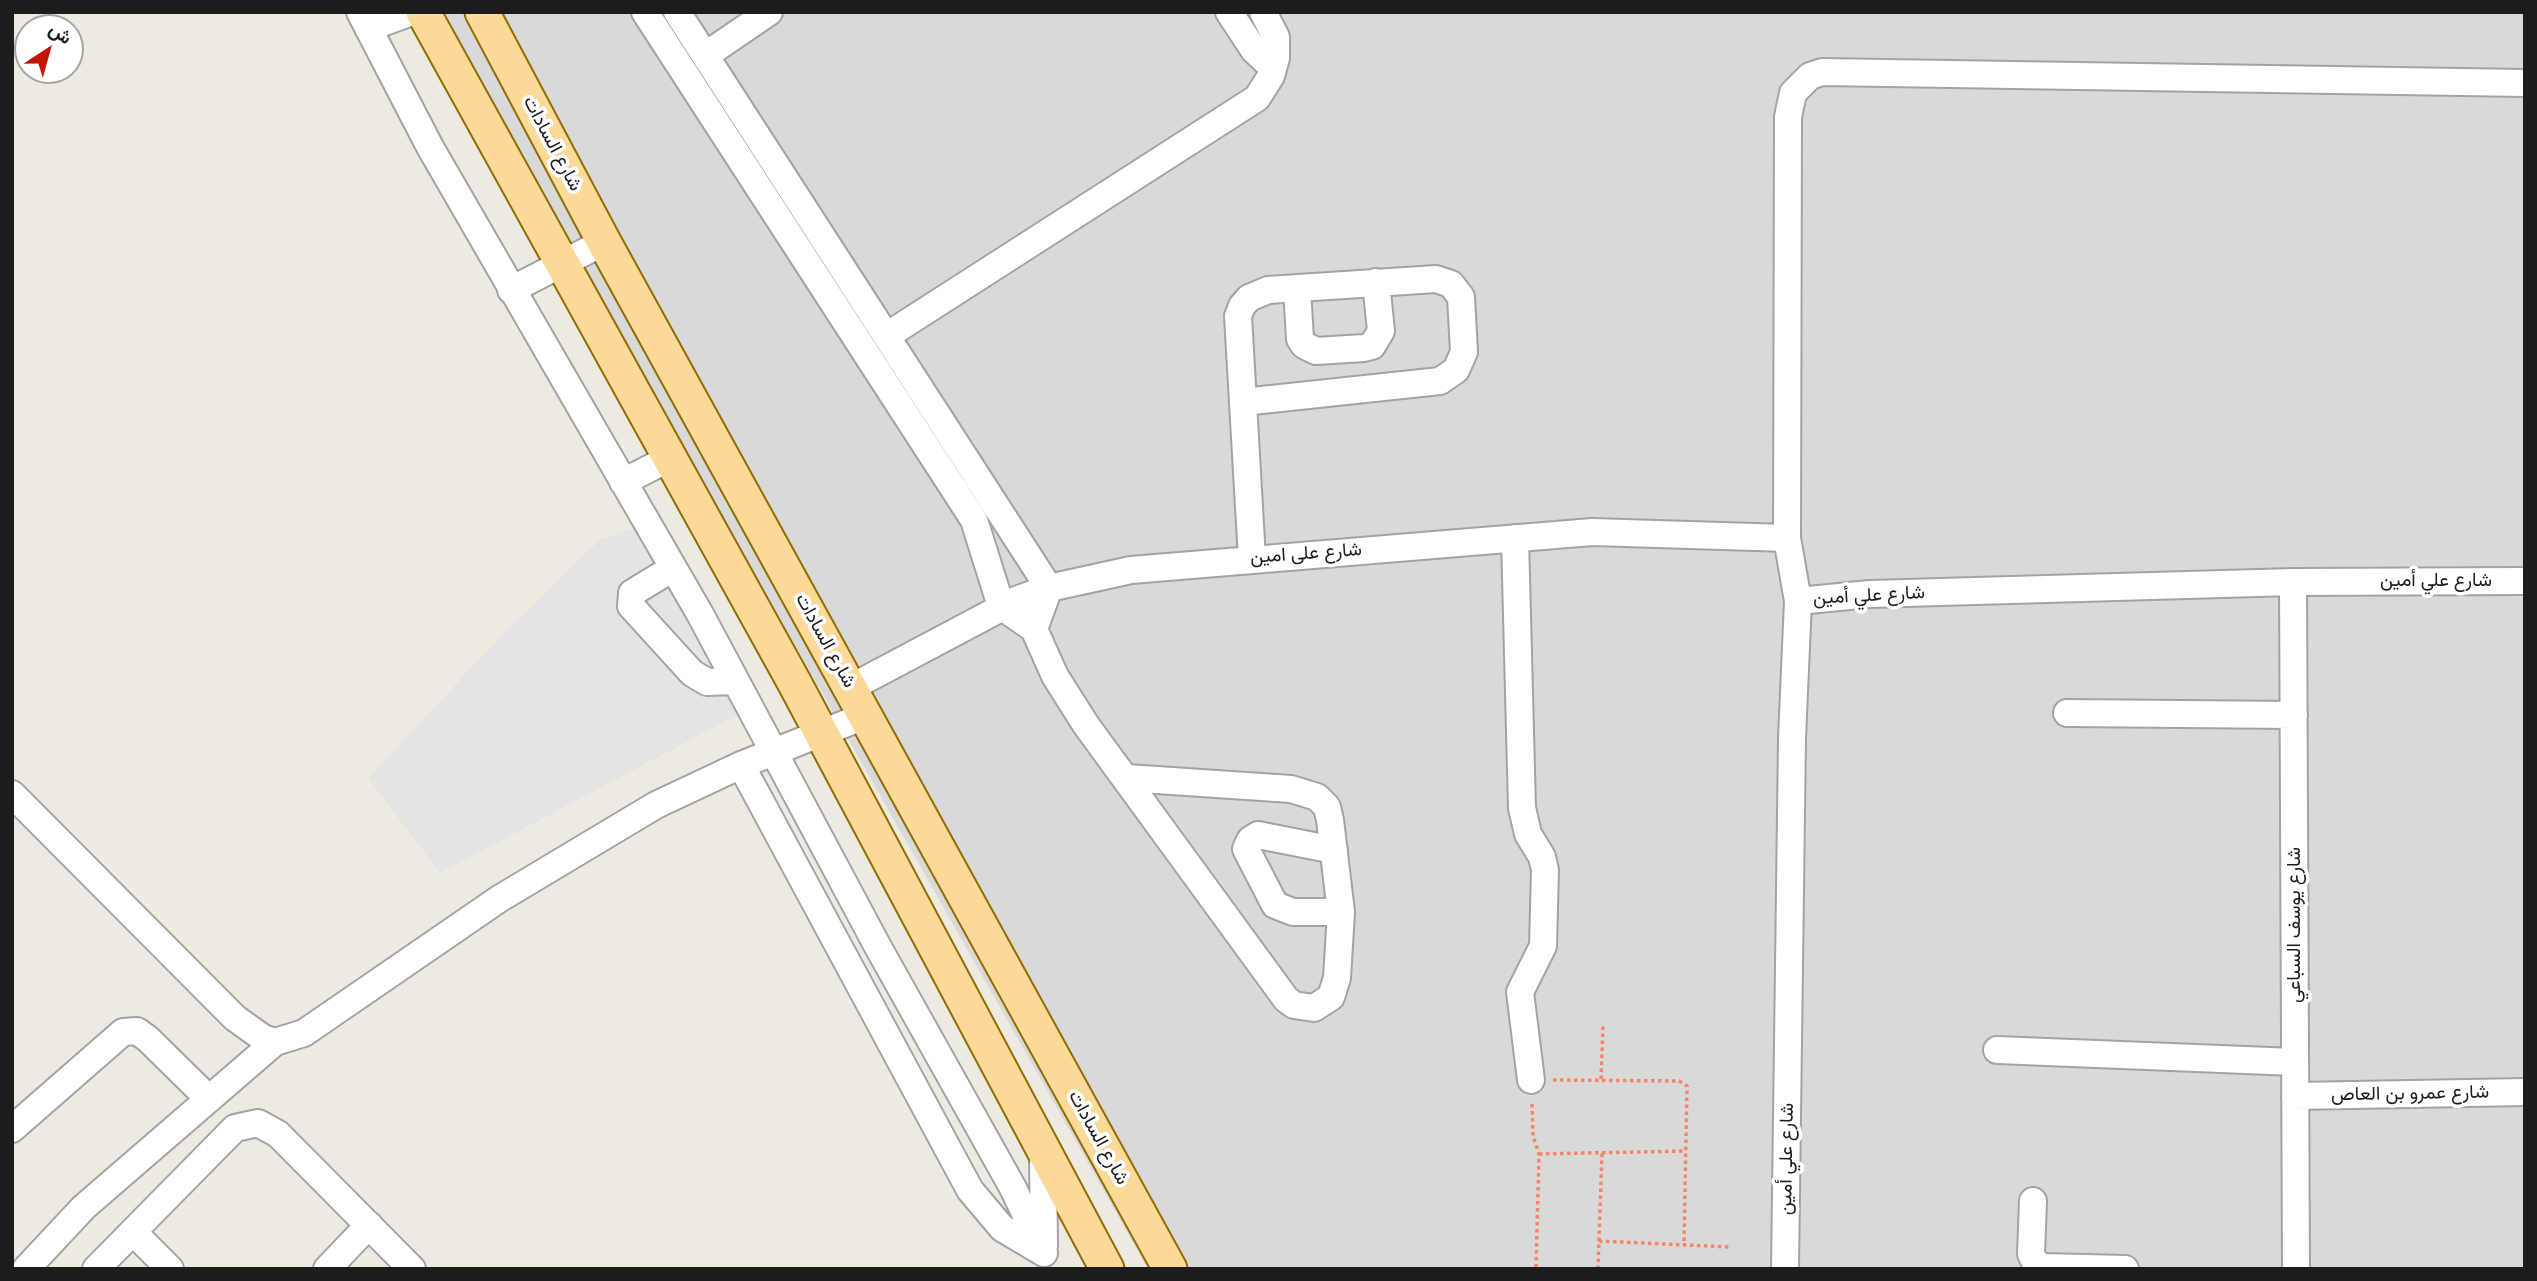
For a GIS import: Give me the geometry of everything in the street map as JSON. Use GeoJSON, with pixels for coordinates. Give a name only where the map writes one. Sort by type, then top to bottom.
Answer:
{"type":"FeatureCollection","features":[{"type":"Feature","properties":{"kind":"main road"},"geometry":{"type":"LineString","coordinates":[[423,12],[782,661],[1107,1269]]}},
{"type":"Feature","properties":{"kind":"main road","name":"شارع السادات"},"geometry":{"type":"LineString","coordinates":[[482,12],[604,242],[1170,1269]]}},
{"type":"Feature","properties":{"kind":"main road"},"geometry":{"type":"LineString","coordinates":[[782,661],[824,639]]}},
{"type":"Feature","properties":{"kind":"street"},"geometry":{"type":"LineString","coordinates":[[412,12],[364,20],[430,147],[673,568],[1013,1188],[1044,1261]]}},
{"type":"Feature","properties":{"kind":"street"},"geometry":{"type":"LineString","coordinates":[[645,12],[974,520],[1001,606],[1034,629],[1068,696],[1126,778],[1286,999],[1294,1005],[1314,1008],[1331,997],[1336,988],[1341,912],[1326,807],[1317,797],[1304,791],[1126,778]]}},
{"type":"Feature","properties":{"kind":"street"},"geometry":{"type":"LineString","coordinates":[[677,12],[1049,588],[1034,629]]}},
{"type":"Feature","properties":{"kind":"street"},"geometry":{"type":"LineString","coordinates":[[706,55],[769,12]]}},
{"type":"Feature","properties":{"kind":"street"},"geometry":{"type":"LineString","coordinates":[[1229,12],[1254,50],[1273,68]]}},
{"type":"Feature","properties":{"kind":"street"},"geometry":{"type":"LineString","coordinates":[[888,335],[1256,99],[1268,84],[1273,68],[1276,37],[1263,12]]}},
{"type":"Feature","properties":{"kind":"street"},"geometry":{"type":"LineString","coordinates":[[1798,601],[1787,538],[1788,117],[1793,93],[1810,76],[1822,72],[2525,83]]}},
{"type":"Feature","properties":{"kind":"street"},"geometry":{"type":"LineString","coordinates":[[791,236],[814,223]]}},
{"type":"Feature","properties":{"kind":"street"},"geometry":{"type":"LineString","coordinates":[[511,290],[604,242]]}},
{"type":"Feature","properties":{"kind":"street"},"geometry":{"type":"LineString","coordinates":[[1243,402],[1440,381],[1456,370],[1464,352],[1461,297],[1457,290],[1444,280],[1436,279],[1258,292],[1242,306],[1238,316],[1252,559]]}},
{"type":"Feature","properties":{"kind":"street"},"geometry":{"type":"LineString","coordinates":[[1297,288],[1300,339],[1304,345],[1316,351],[1364,348],[1372,346],[1381,331],[1377,282]]}},
{"type":"Feature","properties":{"kind":"street"},"geometry":{"type":"LineString","coordinates":[[623,482],[670,458]]}},
{"type":"Feature","properties":{"kind":"street","name":"شارع على امين"},"geometry":{"type":"LineString","coordinates":[[275,1042],[304,1033],[499,898],[656,805],[741,765],[821,734],[859,701],[1001,606],[1049,588],[1131,570],[1592,532],[1787,538]]}},
{"type":"Feature","properties":{"kind":"street"},"geometry":{"type":"LineString","coordinates":[[1515,538],[1521,808],[1528,834],[1542,857],[1545,870],[1543,946],[1539,960],[1524,981],[1520,1004],[1531,1080]]}},
{"type":"Feature","properties":{"kind":"street"},"geometry":{"type":"LineString","coordinates":[[673,568],[632,593],[631,606],[692,673],[716,684],[734,681]]}},
{"type":"Feature","properties":{"kind":"street","name":"شارع علي أمين"},"geometry":{"type":"LineString","coordinates":[[1785,1269],[1792,738],[1798,601],[1870,594],[2293,582],[2525,581]]}},
{"type":"Feature","properties":{"kind":"street","name":"شارع يوسف السباعي"},"geometry":{"type":"LineString","coordinates":[[2293,582],[2296,1269]]}},
{"type":"Feature","properties":{"kind":"street"},"geometry":{"type":"LineString","coordinates":[[2067,713],[2294,715]]}},
{"type":"Feature","properties":{"kind":"street"},"geometry":{"type":"LineString","coordinates":[[741,765],[970,1190],[1002,1228],[1044,1261]]}},
{"type":"Feature","properties":{"kind":"street"},"geometry":{"type":"LineString","coordinates":[[12,794],[235,1018],[263,1038],[275,1042]]}},
{"type":"Feature","properties":{"kind":"street"},"geometry":{"type":"LineString","coordinates":[[1334,850],[1258,835],[1250,840],[1246,849],[1275,905],[1293,912],[1341,912]]}},
{"type":"Feature","properties":{"kind":"street"},"geometry":{"type":"LineString","coordinates":[[12,1129],[123,1032],[137,1031],[149,1039],[208,1098]]}},
{"type":"Feature","properties":{"kind":"street"},"geometry":{"type":"LineString","coordinates":[[26,1269],[85,1207],[275,1042]]}},
{"type":"Feature","properties":{"kind":"street"},"geometry":{"type":"LineString","coordinates":[[1997,1050],[2295,1062]]}},
{"type":"Feature","properties":{"kind":"street","name":"شارع عمرو بن العاص"},"geometry":{"type":"LineString","coordinates":[[2295,1096],[2525,1092]]}},
{"type":"Feature","properties":{"kind":"street"},"geometry":{"type":"LineString","coordinates":[[96,1269],[235,1128],[258,1123],[278,1134],[412,1269]]}},
{"type":"Feature","properties":{"kind":"street"},"geometry":{"type":"LineString","coordinates":[[1043,1146],[1044,1261]]}},
{"type":"Feature","properties":{"kind":"street"},"geometry":{"type":"LineString","coordinates":[[2033,1201],[2031,1254],[2039,1265],[2124,1269]]}},
{"type":"Feature","properties":{"kind":"street"},"geometry":{"type":"LineString","coordinates":[[327,1269],[369,1225]]}},
{"type":"Feature","properties":{"kind":"street"},"geometry":{"type":"LineString","coordinates":[[132,1232],[170,1269]]}},
{"type":"Feature","properties":{"kind":"path"},"geometry":{"type":"LineString","coordinates":[[1601,1080],[1603,1026]]}},
{"type":"Feature","properties":{"kind":"path"},"geometry":{"type":"LineString","coordinates":[[1536,1269],[1539,1154],[1533,1136],[1531,1080],[1679,1081],[1687,1086],[1684,1245]]}},
{"type":"Feature","properties":{"kind":"path"},"geometry":{"type":"LineString","coordinates":[[1539,1154],[1685,1151]]}},
{"type":"Feature","properties":{"kind":"path"},"geometry":{"type":"LineString","coordinates":[[1598,1269],[1602,1153]]}},
{"type":"Feature","properties":{"kind":"path"},"geometry":{"type":"LineString","coordinates":[[1599,1241],[1730,1247]]}},
{"type":"Feature","properties":{"kind":"shaded area"},"geometry":{"type":"Polygon","coordinates":[[[441,12],[2525,12],[2525,1269],[1148,1269],[557,224],[441,12]]]}},
{"type":"Feature","properties":{"kind":"shaded area"},"geometry":{"type":"Polygon","coordinates":[[[637,528],[737,715],[440,873],[368,778],[503,634],[601,539],[637,528]]]}}]}
